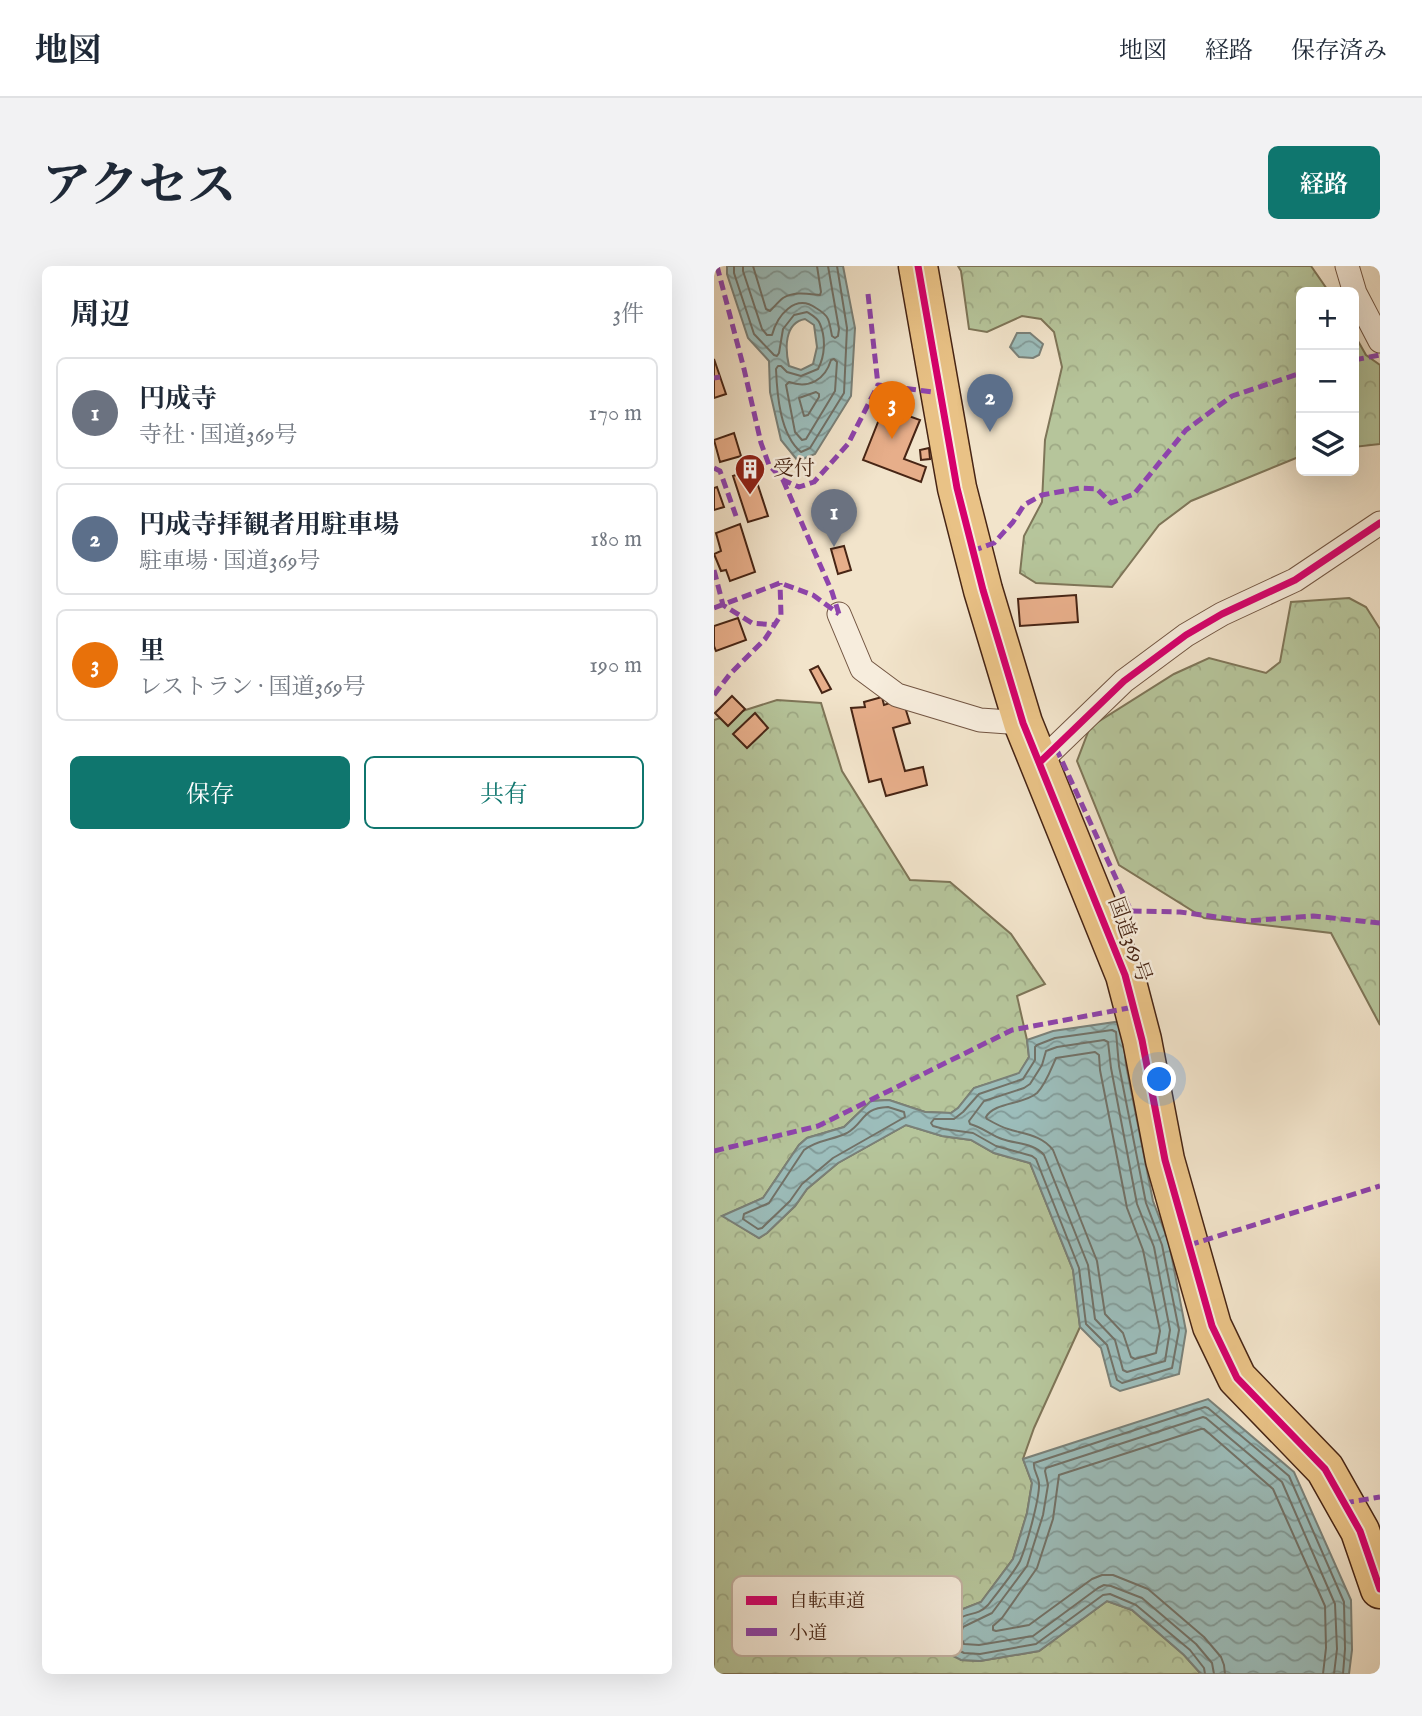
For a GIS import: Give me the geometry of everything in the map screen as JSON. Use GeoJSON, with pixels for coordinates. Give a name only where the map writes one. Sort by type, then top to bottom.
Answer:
{"type":"FeatureCollection","features":[{"type":"Feature","properties":{"kind":"highway","name":"国道369号"},"geometry":{"type":"LineString","coordinates":[[918,266],[957,488],[983,590],[1023,723],[1125,975],[1142,1040],[1165,1160],[1212,1326],[1237,1378],[1325,1469],[1360,1531],[1380,1589]]}},
{"type":"Feature","properties":{"kind":"street"},"geometry":{"type":"LineString","coordinates":[[1348,266],[1354,293],[1380,341]]}},
{"type":"Feature","properties":{"kind":"street"},"geometry":{"type":"LineString","coordinates":[[1040,762],[1124,681],[1186,635],[1222,614],[1295,580],[1380,523]]}},
{"type":"Feature","properties":{"kind":"street"},"geometry":{"type":"LineString","coordinates":[[839,614],[862,668],[898,695],[980,720],[1023,723]]}},
{"type":"Feature","properties":{"kind":"green space"},"geometry":{"type":"Polygon","coordinates":[[[958,266],[1311,266],[1326,287],[1296,287],[1296,458],[1191,501],[1159,525],[1112,587],[1036,583],[1020,573],[1024,536],[1042,502],[1045,440],[1062,367],[1054,332],[1041,319],[1022,316],[987,332],[969,329],[958,266]]]}},
{"type":"Feature","properties":{"kind":"green space"},"geometry":{"type":"Polygon","coordinates":[[[1359,343],[1366,355],[1380,365],[1380,444],[1359,446],[1359,343]]]}},
{"type":"Feature","properties":{"kind":"green space"},"geometry":{"type":"Polygon","coordinates":[[[1349,598],[1366,607],[1380,629],[1380,1025],[1331,933],[1204,918],[1119,865],[1077,761],[1090,727],[1174,674],[1209,658],[1266,673],[1280,662],[1291,602],[1349,598]]]}},
{"type":"Feature","properties":{"kind":"green space"},"geometry":{"type":"Polygon","coordinates":[[[777,700],[821,703],[842,771],[910,880],[950,882],[1011,934],[1045,984],[1017,996],[1029,1057],[1019,1074],[974,1088],[951,1113],[925,1112],[889,1100],[871,1101],[844,1127],[807,1138],[799,1145],[763,1198],[723,1216],[759,1238],[795,1206],[807,1189],[838,1163],[906,1125],[942,1136],[971,1140],[994,1153],[1030,1163],[1073,1270],[1080,1327],[1034,1428],[1023,1459],[1032,1483],[1027,1513],[1013,1559],[981,1602],[962,1609],[962,1576],[732,1576],[732,1656],[958,1656],[961,1660],[980,1661],[1039,1651],[1107,1601],[1132,1610],[1184,1655],[1201,1674],[714,1674],[714,720],[777,700]]]}},
{"type":"Feature","properties":{"kind":"water"},"geometry":{"type":"Polygon","coordinates":[[[727,266],[843,266],[855,328],[851,396],[815,454],[798,461],[781,440],[770,392],[769,361],[748,338],[727,274],[727,266]],[[805,319],[793,326],[787,345],[789,366],[801,370],[813,364],[817,347],[814,325],[805,319]]]}},
{"type":"Feature","properties":{"kind":"water"},"geometry":{"type":"Polygon","coordinates":[[[1017,333],[1030,333],[1043,344],[1039,355],[1033,358],[1019,357],[1010,347],[1017,333]]]}},
{"type":"Feature","properties":{"kind":"water"},"geometry":{"type":"Polygon","coordinates":[[[1122,1021],[1126,1065],[1153,1201],[1169,1243],[1186,1331],[1179,1374],[1120,1391],[1111,1386],[1101,1348],[1080,1327],[1073,1270],[1030,1163],[994,1153],[971,1140],[942,1136],[906,1125],[838,1163],[807,1189],[795,1206],[759,1238],[722,1216],[763,1198],[799,1145],[807,1138],[844,1127],[871,1101],[889,1100],[925,1112],[951,1113],[974,1088],[1019,1073],[1029,1057],[1027,1040],[1053,1031],[1122,1021]]]}},
{"type":"Feature","properties":{"kind":"water"},"geometry":{"type":"Polygon","coordinates":[[[1208,1399],[1294,1472],[1351,1600],[1352,1650],[1349,1674],[1201,1674],[1184,1655],[1132,1610],[1107,1601],[1039,1651],[980,1661],[961,1660],[953,1656],[962,1656],[962,1609],[981,1602],[1013,1559],[1027,1513],[1032,1483],[1023,1459],[1208,1399]]]}},
{"type":"Feature","properties":{"kind":"building"},"geometry":{"type":"Polygon","coordinates":[[[714,359],[726,394],[714,398],[714,359]]]}},
{"type":"Feature","properties":{"kind":"building"},"geometry":{"type":"Polygon","coordinates":[[[884,407],[920,420],[904,459],[926,467],[921,482],[863,460],[884,407]]]}},
{"type":"Feature","properties":{"kind":"building"},"geometry":{"type":"Polygon","coordinates":[[[734,433],[741,456],[720,462],[714,440],[734,433]]]}},
{"type":"Feature","properties":{"kind":"building"},"geometry":{"type":"Polygon","coordinates":[[[929,448],[930,459],[921,460],[920,450],[929,448]]]}},
{"type":"Feature","properties":{"kind":"building","name":"受付"},"geometry":{"type":"Polygon","coordinates":[[[753,470],[768,516],[748,522],[733,476],[753,470]]]}},
{"type":"Feature","properties":{"kind":"building"},"geometry":{"type":"Polygon","coordinates":[[[717,487],[724,507],[714,510],[714,488],[717,487]]]}},
{"type":"Feature","properties":{"kind":"building"},"geometry":{"type":"Polygon","coordinates":[[[740,524],[755,572],[730,581],[726,570],[721,571],[714,554],[721,551],[716,533],[740,524]]]}},
{"type":"Feature","properties":{"kind":"building"},"geometry":{"type":"Polygon","coordinates":[[[844,546],[851,570],[838,574],[831,549],[844,546]]]}},
{"type":"Feature","properties":{"kind":"building"},"geometry":{"type":"Polygon","coordinates":[[[1076,595],[1078,622],[1020,626],[1018,599],[1076,595]]]}},
{"type":"Feature","properties":{"kind":"building"},"geometry":{"type":"Polygon","coordinates":[[[738,618],[746,640],[716,651],[714,626],[738,618]]]}},
{"type":"Feature","properties":{"kind":"building"},"geometry":{"type":"Polygon","coordinates":[[[818,666],[831,689],[822,693],[810,670],[818,666]]]}},
{"type":"Feature","properties":{"kind":"building"},"geometry":{"type":"Polygon","coordinates":[[[732,696],[745,709],[728,726],[715,713],[732,696]]]}},
{"type":"Feature","properties":{"kind":"building"},"geometry":{"type":"Polygon","coordinates":[[[882,697],[884,705],[896,701],[904,704],[910,723],[893,728],[905,771],[923,767],[927,785],[886,796],[881,779],[869,782],[851,708],[865,707],[864,702],[882,697]]]}},
{"type":"Feature","properties":{"kind":"building"},"geometry":{"type":"Polygon","coordinates":[[[755,713],[768,728],[747,748],[733,734],[755,713]]]}},
{"type":"Feature","properties":{"kind":"marked path"},"geometry":{"type":"LineString","coordinates":[[717,266],[761,443],[769,465],[783,480],[799,487],[814,482],[848,444],[878,385],[941,393]]}},
{"type":"Feature","properties":{"kind":"marked path"},"geometry":{"type":"LineString","coordinates":[[868,294],[878,385]]}},
{"type":"Feature","properties":{"kind":"marked path"},"geometry":{"type":"LineString","coordinates":[[1359,359],[1380,355]]}},
{"type":"Feature","properties":{"kind":"marked path"},"geometry":{"type":"LineString","coordinates":[[972,551],[994,543],[1024,505],[1042,495],[1080,488],[1097,489],[1111,503],[1134,494],[1186,430],[1232,396],[1296,375]]}},
{"type":"Feature","properties":{"kind":"marked path"},"geometry":{"type":"LineString","coordinates":[[714,378],[720,377]]}},
{"type":"Feature","properties":{"kind":"marked path"},"geometry":{"type":"LineString","coordinates":[[714,468],[720,471],[736,516]]}},
{"type":"Feature","properties":{"kind":"marked path"},"geometry":{"type":"LineString","coordinates":[[783,480],[839,614]]}},
{"type":"Feature","properties":{"kind":"marked path"},"geometry":{"type":"LineString","coordinates":[[714,570],[723,605],[752,623],[774,625]]}},
{"type":"Feature","properties":{"kind":"marked path"},"geometry":{"type":"LineString","coordinates":[[714,608],[780,583],[813,595],[839,614]]}},
{"type":"Feature","properties":{"kind":"marked path"},"geometry":{"type":"LineString","coordinates":[[714,695],[730,674],[765,639],[781,615],[780,583]]}},
{"type":"Feature","properties":{"kind":"marked path"},"geometry":{"type":"LineString","coordinates":[[1056,748],[1131,911],[1180,912],[1246,921],[1313,916],[1380,923]]}},
{"type":"Feature","properties":{"kind":"marked path"},"geometry":{"type":"LineString","coordinates":[[714,1151],[818,1126],[1012,1030],[1134,1007]]}},
{"type":"Feature","properties":{"kind":"marked path"},"geometry":{"type":"LineString","coordinates":[[1189,1245],[1380,1186]]}},
{"type":"Feature","properties":{"kind":"marked path"},"geometry":{"type":"LineString","coordinates":[[1344,1503],[1380,1497]]}},
{"type":"Feature","properties":{"kind":"cycle path"},"geometry":{"type":"LineString","coordinates":[[918,266],[957,488],[983,590],[1023,723],[1125,975],[1142,1040],[1165,1160],[1212,1326],[1237,1378],[1325,1469],[1360,1531],[1380,1589]]}},
{"type":"Feature","properties":{"kind":"cycle path"},"geometry":{"type":"LineString","coordinates":[[1040,762],[1124,681],[1186,635],[1222,614],[1295,580],[1380,523]]}},
{"type":"Feature","properties":{"kind":"place","name":"円成寺拝観者用駐車場"},"geometry":{"type":"Point","coordinates":[990,432]}},
{"type":"Feature","properties":{"kind":"place","name":"里"},"geometry":{"type":"Point","coordinates":[892,439]}},
{"type":"Feature","properties":{"kind":"place","name":"受付"},"geometry":{"type":"Point","coordinates":[750,496]}},
{"type":"Feature","properties":{"kind":"place","name":"円成寺"},"geometry":{"type":"Point","coordinates":[834,547]}}]}
